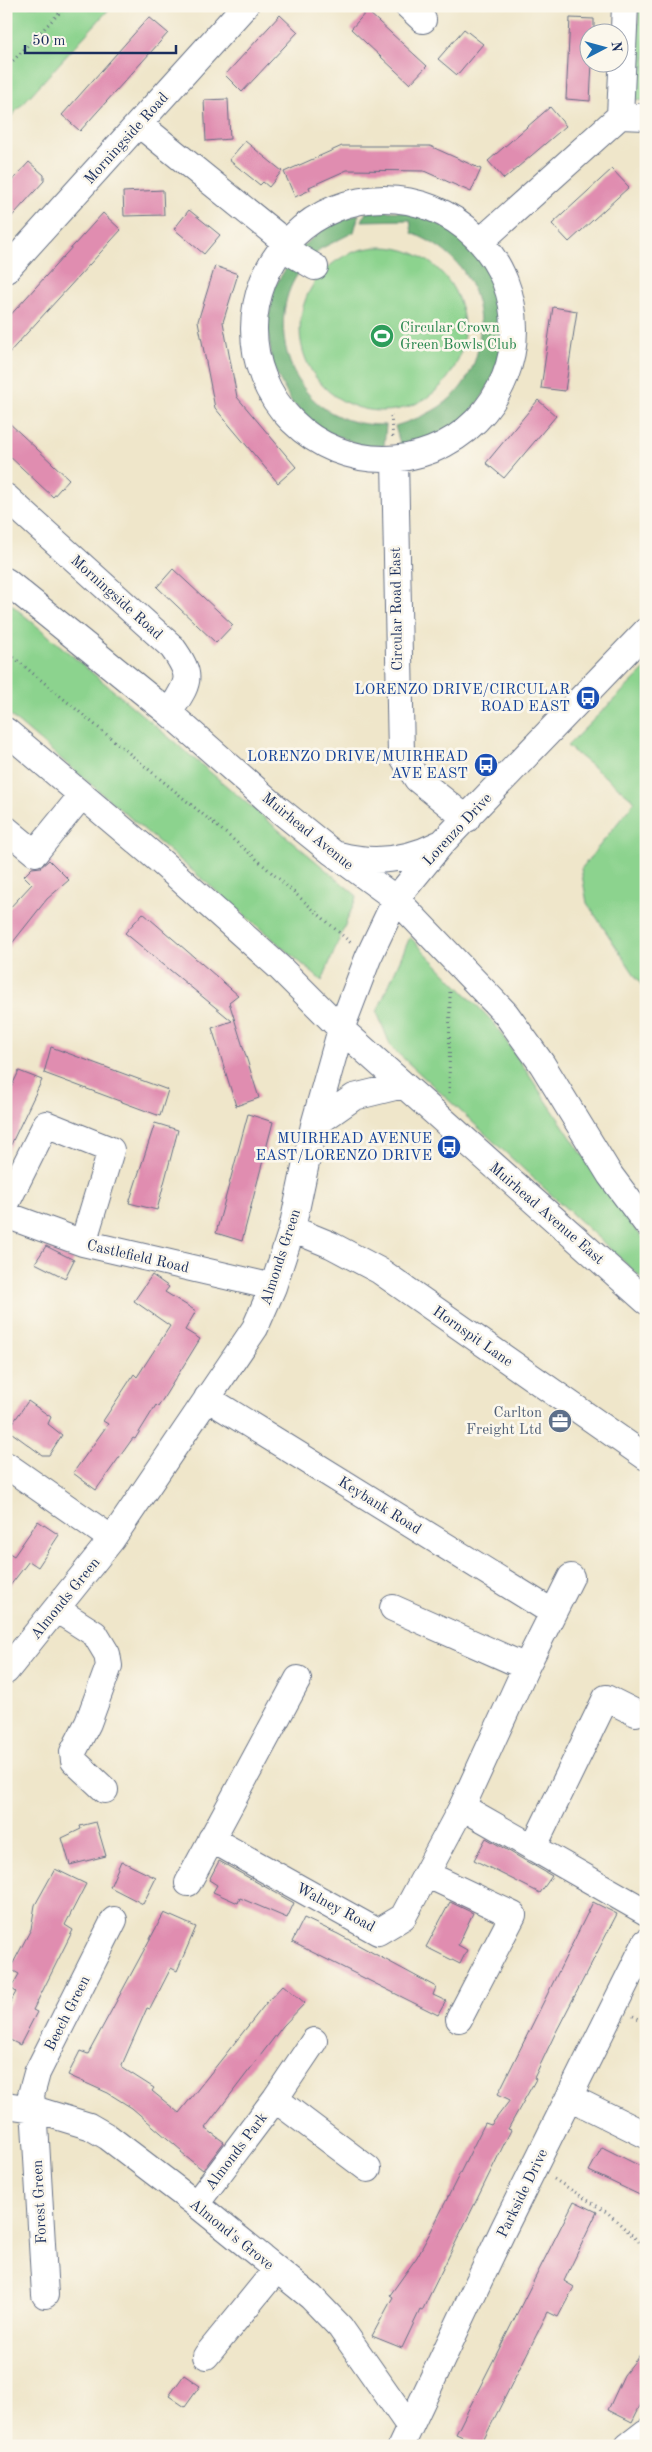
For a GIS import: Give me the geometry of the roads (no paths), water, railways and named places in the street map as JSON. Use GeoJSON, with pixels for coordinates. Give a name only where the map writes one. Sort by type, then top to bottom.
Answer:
{"type":"FeatureCollection","features":[{"type":"Feature","properties":{"kind":"street","name":"Morningside Road"},"geometry":{"type":"LineString","coordinates":[[6,270],[244,6]]}},
{"type":"Feature","properties":{"kind":"street"},"geometry":{"type":"LineString","coordinates":[[620,116],[625,6]]}},
{"type":"Feature","properties":{"kind":"street"},"geometry":{"type":"LineString","coordinates":[[482,240],[620,116],[646,117]]}},
{"type":"Feature","properties":{"kind":"street"},"geometry":{"type":"LineString","coordinates":[[138,124],[285,242],[293,254],[315,267]]}},
{"type":"Feature","properties":{"kind":"street"},"geometry":{"type":"LineString","coordinates":[[361,199],[405,199],[447,213],[482,240],[504,276],[514,316],[512,357],[497,396],[470,428],[435,450],[394,460],[350,456],[310,438],[278,407],[258,367],[252,323],[262,280],[285,242],[319,214],[361,199]]}},
{"type":"Feature","properties":{"kind":"street","name":"Circular Road East"},"geometry":{"type":"LineString","coordinates":[[394,460],[401,754],[417,779],[467,819]]}},
{"type":"Feature","properties":{"kind":"street","name":"Morningside Road"},"geometry":{"type":"LineString","coordinates":[[6,497],[172,647],[185,664],[187,682],[169,713]]}},
{"type":"Feature","properties":{"kind":"street","name":"Muirhead Avenue"},"geometry":{"type":"LineString","coordinates":[[6,581],[169,713],[277,808],[333,853],[396,898],[506,1014],[542,1064],[610,1175],[646,1223]]}},
{"type":"Feature","properties":{"kind":"street","name":"Lorenzo Drive"},"geometry":{"type":"LineString","coordinates":[[396,898],[442,843],[467,819],[535,744],[646,631]]}},
{"type":"Feature","properties":{"kind":"street"},"geometry":{"type":"LineString","coordinates":[[6,731],[160,861],[280,968],[341,1029],[403,1085]]}},
{"type":"Feature","properties":{"kind":"street"},"geometry":{"type":"LineString","coordinates":[[6,829],[35,853],[82,795]]}},
{"type":"Feature","properties":{"kind":"street"},"geometry":{"type":"LineString","coordinates":[[333,853],[366,860],[393,859],[421,852],[442,843]]}},
{"type":"Feature","properties":{"kind":"street","name":"Almonds Green"},"geometry":{"type":"LineString","coordinates":[[6,1671],[112,1539],[254,1328],[273,1288],[292,1229],[314,1125],[341,1029],[368,958],[396,898]]}},
{"type":"Feature","properties":{"kind":"street"},"geometry":{"type":"LineString","coordinates":[[314,1125],[354,1097],[403,1085]]}},
{"type":"Feature","properties":{"kind":"street","name":"Muirhead Avenue East"},"geometry":{"type":"LineString","coordinates":[[403,1085],[646,1301]]}},
{"type":"Feature","properties":{"kind":"street"},"geometry":{"type":"LineString","coordinates":[[6,1204],[46,1124],[111,1150],[82,1243]]}},
{"type":"Feature","properties":{"kind":"street","name":"Castlefield Road"},"geometry":{"type":"LineString","coordinates":[[6,1215],[82,1243],[273,1288]]}},
{"type":"Feature","properties":{"kind":"street","name":"Hornspit Lane"},"geometry":{"type":"LineString","coordinates":[[292,1229],[331,1245],[380,1271],[646,1457]]}},
{"type":"Feature","properties":{"kind":"street","name":"Keybank Road"},"geometry":{"type":"LineString","coordinates":[[207,1398],[552,1612]]}},
{"type":"Feature","properties":{"kind":"street"},"geometry":{"type":"LineString","coordinates":[[6,1465],[112,1539]]}},
{"type":"Feature","properties":{"kind":"street"},"geometry":{"type":"LineString","coordinates":[[571,1577],[552,1612],[462,1807],[646,1912]]}},
{"type":"Feature","properties":{"kind":"street"},"geometry":{"type":"LineString","coordinates":[[393,1608],[526,1667]]}},
{"type":"Feature","properties":{"kind":"street"},"geometry":{"type":"LineString","coordinates":[[56,1609],[95,1634],[107,1654],[109,1666],[104,1682],[88,1723],[73,1752],[74,1760],[105,1790]]}},
{"type":"Feature","properties":{"kind":"street"},"geometry":{"type":"LineString","coordinates":[[188,1883],[298,1678]]}},
{"type":"Feature","properties":{"kind":"street"},"geometry":{"type":"LineString","coordinates":[[533,1848],[606,1698],[636,1713]]}},
{"type":"Feature","properties":{"kind":"street","name":"Walney Road"},"geometry":{"type":"LineString","coordinates":[[212,1839],[378,1932],[402,1917],[462,1807]]}},
{"type":"Feature","properties":{"kind":"street"},"geometry":{"type":"LineString","coordinates":[[426,1874],[513,1915],[459,2019]]}},
{"type":"Feature","properties":{"kind":"street","name":"Beech Green"},"geometry":{"type":"LineString","coordinates":[[33,2109],[31,2095],[37,2073],[114,1920]]}},
{"type":"Feature","properties":{"kind":"street","name":"Parkside Drive"},"geometry":{"type":"LineString","coordinates":[[406,2437],[532,2171],[646,1942]]}},
{"type":"Feature","properties":{"kind":"street","name":"Almonds Park"},"geometry":{"type":"LineString","coordinates":[[196,2204],[275,2099],[314,2041]]}},
{"type":"Feature","properties":{"kind":"street"},"geometry":{"type":"LineString","coordinates":[[569,2097],[646,2135]]}},
{"type":"Feature","properties":{"kind":"street","name":"Almonds Park"},"geometry":{"type":"LineString","coordinates":[[275,2099],[368,2169]]}},
{"type":"Feature","properties":{"kind":"street","name":"Almond's Grove"},"geometry":{"type":"LineString","coordinates":[[6,2105],[33,2109],[70,2119],[108,2137],[196,2204],[312,2298],[340,2327],[406,2437]]}},
{"type":"Feature","properties":{"kind":"street","name":"Forest Green"},"geometry":{"type":"LineString","coordinates":[[33,2109],[44,2295]]}},
{"type":"Feature","properties":{"kind":"street"},"geometry":{"type":"LineString","coordinates":[[206,2356],[276,2270]]}},
{"type":"Feature","properties":{"kind":"street"},"geometry":{"type":"LineString","coordinates":[[628,2446],[646,2432]]}},
{"type":"Feature","properties":{"kind":"place","name":"Circular Crown Green Bowls Club"},"geometry":{"type":"Point","coordinates":[382,336]}},
{"type":"Feature","properties":{"kind":"place","name":"LORENZO DRIVE/CIRCULAR ROAD EAST"},"geometry":{"type":"Point","coordinates":[588,698]}},
{"type":"Feature","properties":{"kind":"place","name":"LORENZO DRIVE/MUIRHEAD AVE EAST"},"geometry":{"type":"Point","coordinates":[486,765]}},
{"type":"Feature","properties":{"kind":"place","name":"MUIRHEAD AVENUE EAST/LORENZO DRIVE"},"geometry":{"type":"Point","coordinates":[449,1147]}},
{"type":"Feature","properties":{"kind":"place","name":"Carlton Freight Ltd"},"geometry":{"type":"Point","coordinates":[560,1421]}}]}
